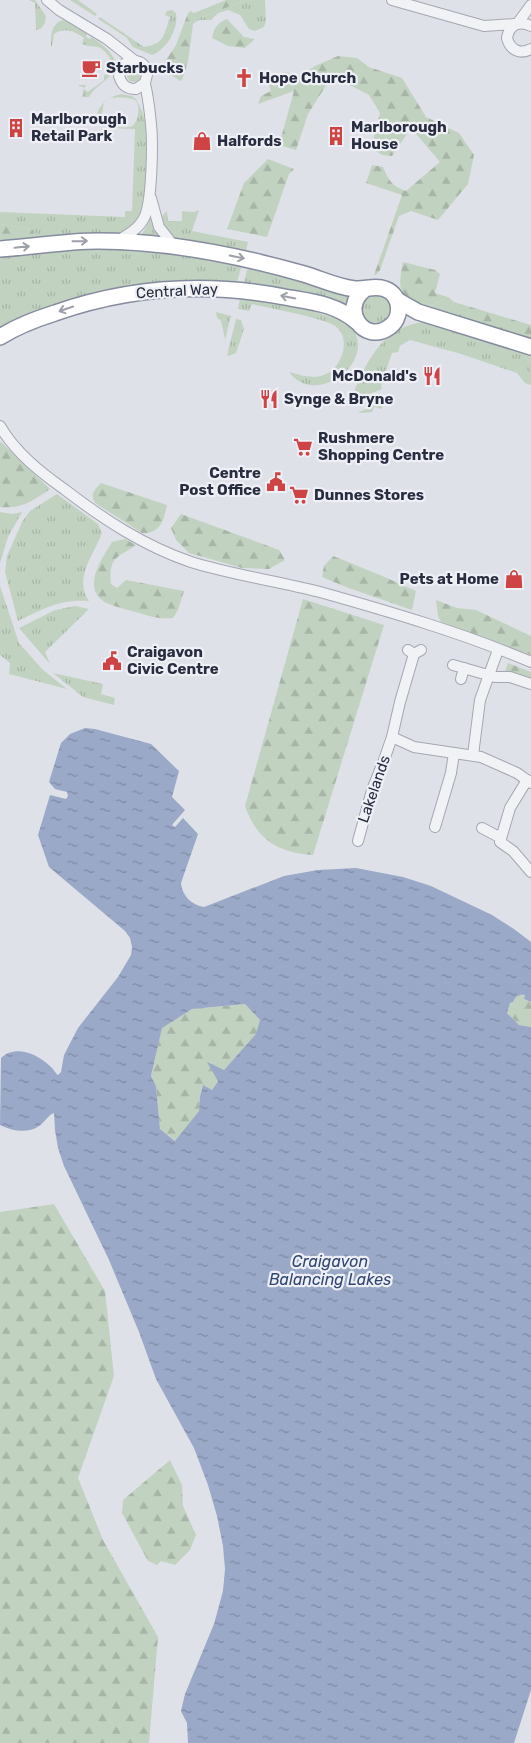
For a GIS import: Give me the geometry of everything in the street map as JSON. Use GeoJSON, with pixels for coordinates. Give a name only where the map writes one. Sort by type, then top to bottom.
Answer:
{"type":"FeatureCollection","features":[{"type":"Feature","properties":{"kind":"highway"},"geometry":{"type":"LineString","coordinates":[[0,249],[69,242],[116,241],[174,246],[244,258],[343,287],[365,290]]}},
{"type":"Feature","properties":{"kind":"highway","name":"Central Way"},"geometry":{"type":"LineString","coordinates":[[0,337],[28,322],[113,296],[191,287],[258,291],[319,303],[344,312],[357,322]]}},
{"type":"Feature","properties":{"kind":"highway"},"geometry":{"type":"LineString","coordinates":[[393,324],[399,310],[394,295],[384,288],[372,287],[360,293],[353,310],[357,322],[369,331],[384,331],[402,320],[430,316]]}},
{"type":"Feature","properties":{"kind":"highway"},"geometry":{"type":"LineString","coordinates":[[396,300],[418,312],[531,347]]}},
{"type":"Feature","properties":{"kind":"street"},"geometry":{"type":"LineString","coordinates":[[46,0],[107,39],[118,49],[143,65],[148,73],[145,82],[152,127],[150,190],[146,215],[140,225],[116,241]]}},
{"type":"Feature","properties":{"kind":"street"},"geometry":{"type":"LineString","coordinates":[[399,2],[484,26],[526,23],[531,26]]}},
{"type":"Feature","properties":{"kind":"street"},"geometry":{"type":"LineString","coordinates":[[509,44],[508,33],[531,5]]}},
{"type":"Feature","properties":{"kind":"street"},"geometry":{"type":"LineString","coordinates":[[484,26],[517,51],[530,50]]}},
{"type":"Feature","properties":{"kind":"street"},"geometry":{"type":"LineString","coordinates":[[118,49],[123,65]]}},
{"type":"Feature","properties":{"kind":"street"},"geometry":{"type":"LineString","coordinates":[[135,61],[126,62],[123,65],[120,70],[121,81],[127,88],[141,96],[149,106]]}},
{"type":"Feature","properties":{"kind":"street"},"geometry":{"type":"LineString","coordinates":[[131,89],[141,86],[145,82]]}},
{"type":"Feature","properties":{"kind":"street"},"geometry":{"type":"LineString","coordinates":[[150,190],[154,213],[159,227],[174,246]]}},
{"type":"Feature","properties":{"kind":"street"},"geometry":{"type":"LineString","coordinates":[[0,426],[4,437],[49,478],[97,514],[137,538],[190,561],[239,575],[327,594],[428,625],[531,662]]}},
{"type":"Feature","properties":{"kind":"street"},"geometry":{"type":"LineString","coordinates":[[473,755],[480,700],[498,650]]}},
{"type":"Feature","properties":{"kind":"street","name":"Lakelands"},"geometry":{"type":"LineString","coordinates":[[358,841],[372,790],[392,737],[414,651]]}},
{"type":"Feature","properties":{"kind":"street"},"geometry":{"type":"LineString","coordinates":[[453,665],[488,675],[510,677],[531,684]]}},
{"type":"Feature","properties":{"kind":"street"},"geometry":{"type":"LineString","coordinates":[[461,679],[464,668]]}},
{"type":"Feature","properties":{"kind":"street","name":"Lakelands"},"geometry":{"type":"LineString","coordinates":[[392,737],[414,747],[480,757],[517,773],[529,781],[510,808],[501,838]]}},
{"type":"Feature","properties":{"kind":"street"},"geometry":{"type":"LineString","coordinates":[[435,827],[451,773],[454,753]]}},
{"type":"Feature","properties":{"kind":"street"},"geometry":{"type":"LineString","coordinates":[[482,828],[501,838],[500,842],[513,851],[531,872]]}},
{"type":"Feature","properties":{"kind":"green space"},"geometry":{"type":"Polygon","coordinates":[[[29,0],[35,0],[46,16],[44,25],[36,30],[35,3],[29,0]]]}},
{"type":"Feature","properties":{"kind":"green space"},"geometry":{"type":"Polygon","coordinates":[[[70,0],[78,0],[97,14],[95,16],[70,0]]]}},
{"type":"Feature","properties":{"kind":"green space"},"geometry":{"type":"Polygon","coordinates":[[[226,0],[247,0],[199,18],[193,24],[188,62],[182,80],[180,81],[161,68],[176,45],[188,13],[191,11],[194,13],[226,0]]]}},
{"type":"Feature","properties":{"kind":"green space"},"geometry":{"type":"Polygon","coordinates":[[[247,0],[265,0],[266,21],[264,27],[255,31],[249,29],[240,15],[228,10],[218,13],[211,20],[199,20],[193,24],[199,18],[247,0]]]}},
{"type":"Feature","properties":{"kind":"green space"},"geometry":{"type":"Polygon","coordinates":[[[172,10],[176,13],[173,32],[167,44],[152,55],[133,47],[126,37],[98,19],[100,17],[144,47],[151,46],[160,41],[165,33],[170,17],[165,15],[167,11],[172,10]]]}},
{"type":"Feature","properties":{"kind":"green space"},"geometry":{"type":"Polygon","coordinates":[[[227,19],[244,37],[255,39],[245,48],[228,46],[212,38],[216,26],[227,19]]]}},
{"type":"Feature","properties":{"kind":"green space"},"geometry":{"type":"Polygon","coordinates":[[[62,20],[70,22],[88,32],[86,37],[90,39],[91,37],[102,44],[114,59],[114,71],[89,97],[82,97],[84,87],[79,85],[86,85],[84,89],[88,92],[102,82],[104,75],[108,74],[110,58],[103,49],[82,44],[84,38],[66,30],[54,34],[51,46],[54,28],[62,20]]]}},
{"type":"Feature","properties":{"kind":"green space"},"geometry":{"type":"Polygon","coordinates":[[[338,56],[357,58],[369,67],[402,78],[426,117],[459,133],[474,155],[468,184],[438,220],[411,211],[399,216],[380,270],[376,275],[374,275],[402,195],[366,183],[372,165],[383,167],[392,182],[397,187],[406,191],[440,162],[411,128],[392,156],[382,155],[371,148],[380,113],[369,95],[332,76],[308,114],[296,150],[279,145],[294,91],[258,104],[261,96],[271,91],[268,83],[279,74],[286,72],[300,76],[315,66],[338,56]]]}},
{"type":"Feature","properties":{"kind":"green space"},"geometry":{"type":"Polygon","coordinates":[[[134,68],[139,70],[141,75],[139,80],[134,82],[129,80],[127,75],[129,70],[134,68]]]}},
{"type":"Feature","properties":{"kind":"green space"},"geometry":{"type":"Polygon","coordinates":[[[121,94],[132,96],[136,99],[143,113],[147,132],[146,191],[140,221],[128,234],[49,235],[35,237],[32,230],[0,224],[0,212],[125,217],[125,211],[132,211],[135,129],[109,128],[110,126],[130,127],[133,125],[137,119],[138,106],[137,102],[133,99],[123,97],[110,98],[121,94]]]}},
{"type":"Feature","properties":{"kind":"green space"},"geometry":{"type":"Polygon","coordinates":[[[104,103],[102,114],[97,114],[101,106],[104,103]]]}},
{"type":"Feature","properties":{"kind":"green space"},"geometry":{"type":"Polygon","coordinates":[[[268,159],[294,169],[289,174],[267,237],[227,229],[244,183],[268,159]]]}},
{"type":"Feature","properties":{"kind":"green space"},"geometry":{"type":"Polygon","coordinates":[[[150,199],[162,239],[139,239],[149,222],[150,199]]]}},
{"type":"Feature","properties":{"kind":"green space"},"geometry":{"type":"Polygon","coordinates":[[[199,210],[192,231],[248,242],[246,251],[190,240],[190,244],[179,240],[165,227],[162,216],[167,211],[168,221],[182,221],[182,211],[194,212],[199,210]]]}},
{"type":"Feature","properties":{"kind":"green space"},"geometry":{"type":"Polygon","coordinates":[[[0,224],[33,230],[35,237],[0,243],[0,224]]]}},
{"type":"Feature","properties":{"kind":"green space"},"geometry":{"type":"Polygon","coordinates":[[[96,247],[137,248],[242,263],[237,283],[136,286],[97,293],[77,299],[0,333],[0,254],[96,247]]]}},
{"type":"Feature","properties":{"kind":"green space"},"geometry":{"type":"Polygon","coordinates":[[[403,262],[435,270],[440,274],[435,293],[448,297],[425,309],[410,300],[400,286],[403,262]]]}},
{"type":"Feature","properties":{"kind":"green space"},"geometry":{"type":"Polygon","coordinates":[[[249,264],[355,293],[350,308],[243,285],[249,264]]]}},
{"type":"Feature","properties":{"kind":"green space"},"geometry":{"type":"Polygon","coordinates":[[[377,293],[392,301],[393,318],[374,327],[362,317],[362,309],[366,299],[377,293]]]}},
{"type":"Feature","properties":{"kind":"green space"},"geometry":{"type":"Polygon","coordinates":[[[448,297],[454,302],[446,316],[425,309],[448,297]]]}},
{"type":"Feature","properties":{"kind":"green space"},"geometry":{"type":"Polygon","coordinates":[[[240,298],[312,311],[331,317],[335,315],[348,323],[354,330],[358,344],[356,357],[349,368],[338,378],[326,384],[313,385],[300,382],[289,372],[316,377],[326,374],[337,365],[344,345],[340,331],[335,326],[319,319],[252,304],[249,311],[238,309],[240,298]]]}},
{"type":"Feature","properties":{"kind":"green space"},"geometry":{"type":"Polygon","coordinates":[[[454,302],[531,325],[531,341],[446,316],[454,302]]]}},
{"type":"Feature","properties":{"kind":"green space"},"geometry":{"type":"Polygon","coordinates":[[[216,312],[231,316],[222,352],[225,339],[221,321],[217,318],[216,312]]]}},
{"type":"Feature","properties":{"kind":"green space"},"geometry":{"type":"Polygon","coordinates":[[[236,319],[241,320],[244,329],[236,353],[229,356],[227,355],[236,319]]]}},
{"type":"Feature","properties":{"kind":"green space"},"geometry":{"type":"Polygon","coordinates":[[[424,322],[440,324],[531,352],[531,385],[525,383],[517,373],[461,354],[410,340],[400,346],[398,352],[392,353],[381,386],[382,389],[359,398],[356,395],[355,389],[366,366],[380,345],[399,330],[424,322]]]}},
{"type":"Feature","properties":{"kind":"green space"},"geometry":{"type":"Polygon","coordinates":[[[394,397],[393,402],[383,401],[382,409],[374,407],[372,412],[358,412],[367,409],[382,401],[394,397]]]}},
{"type":"Feature","properties":{"kind":"green space"},"geometry":{"type":"Polygon","coordinates":[[[0,442],[50,489],[21,505],[0,507],[0,442]]]}},
{"type":"Feature","properties":{"kind":"green space"},"geometry":{"type":"Polygon","coordinates":[[[101,483],[167,505],[157,529],[148,533],[142,533],[95,503],[94,492],[101,483]]]}},
{"type":"Feature","properties":{"kind":"green space"},"geometry":{"type":"Polygon","coordinates":[[[57,494],[98,524],[102,533],[84,575],[83,584],[89,601],[60,603],[18,621],[5,572],[7,556],[22,522],[30,511],[57,494]]]}},
{"type":"Feature","properties":{"kind":"green space"},"geometry":{"type":"Polygon","coordinates":[[[0,512],[12,514],[22,512],[8,537],[0,563],[0,512]]]}},
{"type":"Feature","properties":{"kind":"green space"},"geometry":{"type":"Polygon","coordinates":[[[181,514],[279,550],[285,560],[269,569],[242,568],[189,553],[176,540],[171,528],[181,514]]]}},
{"type":"Feature","properties":{"kind":"green space"},"geometry":{"type":"Polygon","coordinates":[[[125,539],[136,545],[115,559],[111,568],[111,584],[117,588],[126,580],[184,591],[178,610],[173,618],[152,617],[117,607],[103,601],[97,595],[94,588],[94,580],[100,563],[112,542],[125,539]]]}},
{"type":"Feature","properties":{"kind":"green space"},"geometry":{"type":"Polygon","coordinates":[[[333,556],[416,591],[412,610],[322,577],[324,566],[333,556]]]}},
{"type":"Feature","properties":{"kind":"green space"},"geometry":{"type":"Polygon","coordinates":[[[0,586],[19,643],[43,670],[67,689],[9,674],[10,663],[0,655],[0,586]]]}},
{"type":"Feature","properties":{"kind":"green space"},"geometry":{"type":"Polygon","coordinates":[[[303,599],[384,625],[313,855],[279,848],[270,842],[256,828],[245,806],[303,599]]]}},
{"type":"Feature","properties":{"kind":"green space"},"geometry":{"type":"Polygon","coordinates":[[[436,600],[457,608],[476,610],[531,636],[531,655],[441,622],[438,616],[436,600]]]}},
{"type":"Feature","properties":{"kind":"green space"},"geometry":{"type":"Polygon","coordinates":[[[75,606],[89,609],[45,652],[50,664],[19,628],[55,610],[75,606]]]}},
{"type":"Feature","properties":{"kind":"green space"},"geometry":{"type":"Polygon","coordinates":[[[508,663],[531,672],[531,682],[505,671],[508,663]]]}},
{"type":"Feature","properties":{"kind":"green space"},"geometry":{"type":"Polygon","coordinates":[[[53,673],[103,684],[101,694],[115,698],[114,705],[83,697],[53,673]]]}},
{"type":"Feature","properties":{"kind":"green space"},"geometry":{"type":"Polygon","coordinates":[[[520,994],[525,995],[524,999],[531,1002],[531,1027],[519,1025],[507,1013],[510,1003],[520,994]]]}},
{"type":"Feature","properties":{"kind":"green space"},"geometry":{"type":"Polygon","coordinates":[[[245,1004],[260,1020],[257,1034],[224,1070],[212,1090],[202,1086],[199,1111],[176,1141],[160,1129],[156,1086],[151,1076],[162,1027],[192,1009],[245,1004]]]}},
{"type":"Feature","properties":{"kind":"green space"},"geometry":{"type":"Polygon","coordinates":[[[54,1204],[105,1291],[114,1376],[78,1478],[103,1540],[158,1637],[149,1743],[0,1743],[0,1212],[54,1204]]]}},
{"type":"Feature","properties":{"kind":"green space"},"geometry":{"type":"Polygon","coordinates":[[[170,1460],[182,1485],[183,1506],[196,1535],[190,1550],[175,1565],[161,1561],[157,1565],[148,1561],[122,1513],[123,1500],[170,1460]]]}},
{"type":"Feature","properties":{"kind":"water","name":"Craigavon Balancing Lakes"},"geometry":{"type":"Polygon","coordinates":[[[85,728],[95,729],[151,744],[179,771],[172,797],[185,810],[172,825],[175,827],[183,818],[198,834],[181,883],[183,892],[195,904],[204,907],[284,876],[318,870],[356,868],[403,877],[431,886],[492,915],[531,942],[531,1002],[524,999],[525,995],[519,995],[510,1003],[507,1013],[519,1025],[531,1027],[531,1690],[514,1743],[188,1743],[187,1723],[181,1711],[185,1694],[214,1624],[223,1591],[225,1569],[217,1516],[208,1485],[194,1448],[156,1379],[109,1260],[64,1166],[58,1148],[54,1113],[39,1126],[30,1130],[15,1130],[0,1125],[1,1058],[13,1052],[26,1052],[45,1062],[58,1075],[61,1072],[64,1055],[78,1028],[118,977],[131,955],[130,938],[125,931],[49,867],[38,835],[50,795],[66,799],[68,796],[67,792],[55,789],[49,782],[61,743],[70,734],[85,728]],[[245,1004],[192,1009],[162,1028],[151,1076],[156,1086],[160,1129],[175,1141],[199,1111],[203,1085],[212,1090],[218,1081],[207,1062],[224,1070],[256,1034],[260,1020],[245,1004]]]}},
{"type":"Feature","properties":{"kind":"place","name":"Starbucks"},"geometry":{"type":"Point","coordinates":[91,68]}},
{"type":"Feature","properties":{"kind":"place","name":"Hope Church"},"geometry":{"type":"Point","coordinates":[244,78]}},
{"type":"Feature","properties":{"kind":"place","name":"Marlborough Retail Park"},"geometry":{"type":"Point","coordinates":[16,128]}},
{"type":"Feature","properties":{"kind":"place","name":"Marlborough House"},"geometry":{"type":"Point","coordinates":[336,136]}},
{"type":"Feature","properties":{"kind":"place","name":"Halfords"},"geometry":{"type":"Point","coordinates":[202,141]}},
{"type":"Feature","properties":{"kind":"place","name":"McDonald's"},"geometry":{"type":"Point","coordinates":[432,376]}},
{"type":"Feature","properties":{"kind":"place","name":"Synge & Bryne"},"geometry":{"type":"Point","coordinates":[269,399]}},
{"type":"Feature","properties":{"kind":"place","name":"Rushmere Shopping Centre"},"geometry":{"type":"Point","coordinates":[303,447]}},
{"type":"Feature","properties":{"kind":"place","name":"Centre Post Office"},"geometry":{"type":"Point","coordinates":[276,482]}},
{"type":"Feature","properties":{"kind":"place","name":"Dunnes Stores"},"geometry":{"type":"Point","coordinates":[299,495]}},
{"type":"Feature","properties":{"kind":"place","name":"Pets at Home"},"geometry":{"type":"Point","coordinates":[514,579]}},
{"type":"Feature","properties":{"kind":"place","name":"Craigavon Civic Centre"},"geometry":{"type":"Point","coordinates":[112,661]}}]}
